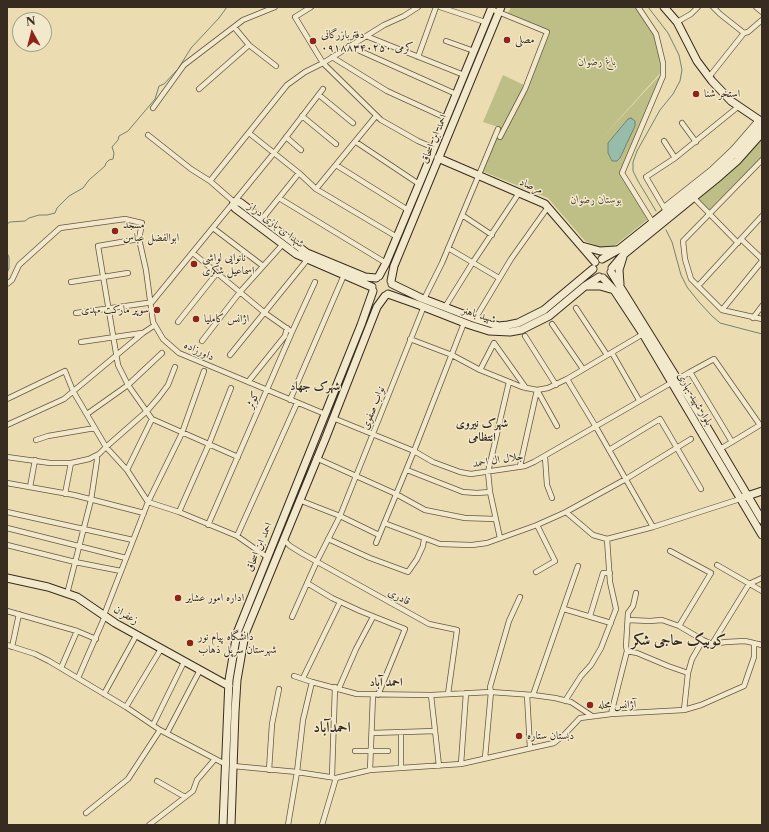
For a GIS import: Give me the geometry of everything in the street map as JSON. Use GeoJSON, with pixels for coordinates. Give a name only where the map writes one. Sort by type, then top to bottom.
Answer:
{"type":"FeatureCollection","features":[{"type":"Feature","properties":{"kind":"main road"},"geometry":{"type":"LineString","coordinates":[[664,7],[677,22],[697,61],[708,77],[731,101],[761,122]]}},
{"type":"Feature","properties":{"kind":"main road","name":"احمد ابن اسحاق"},"geometry":{"type":"LineString","coordinates":[[377,277],[386,263],[491,8]]}},
{"type":"Feature","properties":{"kind":"main road","name":"احمد ابن اسحاق"},"geometry":{"type":"LineString","coordinates":[[392,282],[394,266],[500,9]]}},
{"type":"Feature","properties":{"kind":"main road","name":"شهید باهنر"},"geometry":{"type":"LineString","coordinates":[[392,282],[424,303],[463,320],[499,326],[518,323],[544,310],[597,263],[621,252],[655,225],[667,212],[716,172],[743,145],[761,122]]}},
{"type":"Feature","properties":{"kind":"main road","name":"شهید باهنر"},"geometry":{"type":"LineString","coordinates":[[667,212],[694,198],[737,161],[762,133]]}},
{"type":"Feature","properties":{"kind":"main road","name":"مرصاد"},"geometry":{"type":"LineString","coordinates":[[438,158],[545,204],[597,263]]}},
{"type":"Feature","properties":{"kind":"main road","name":"شهدا ی بازی دراز"},"geometry":{"type":"LineString","coordinates":[[373,289],[296,254],[236,209],[233,206],[234,202],[237,201],[241,203],[307,253],[365,277],[377,277]]}},
{"type":"Feature","properties":{"kind":"main road"},"geometry":{"type":"LineString","coordinates":[[582,246],[600,251],[621,252],[617,288],[585,286]]}},
{"type":"Feature","properties":{"kind":"main road","name":"شهید باهنر"},"geometry":{"type":"LineString","coordinates":[[612,270],[621,252]]}},
{"type":"Feature","properties":{"kind":"main road"},"geometry":{"type":"LineString","coordinates":[[608,260],[612,270],[608,276],[601,278],[595,274],[597,263],[608,260]]}},
{"type":"Feature","properties":{"kind":"main road","name":"بلوار شهید بهاری"},"geometry":{"type":"LineString","coordinates":[[612,270],[617,288],[643,334],[675,380],[744,498],[762,520]]}},
{"type":"Feature","properties":{"kind":"main road"},"geometry":{"type":"LineString","coordinates":[[384,276],[392,282],[392,289],[387,295],[378,295],[373,289],[372,284],[377,277],[384,276]]}},
{"type":"Feature","properties":{"kind":"main road","name":"شهید باهنر"},"geometry":{"type":"LineString","coordinates":[[474,321],[489,331],[510,332],[521,330],[549,316],[585,286],[601,278]]}},
{"type":"Feature","properties":{"kind":"main road","name":"بلوار شهید بهاری"},"geometry":{"type":"LineString","coordinates":[[601,278],[617,288],[720,449],[762,535]]}},
{"type":"Feature","properties":{"kind":"main road","name":"احمد ابن اسحاق"},"geometry":{"type":"LineString","coordinates":[[279,537],[325,414],[369,304],[373,289]]}},
{"type":"Feature","properties":{"kind":"main road","name":"شهید باهنر"},"geometry":{"type":"LineString","coordinates":[[387,295],[445,307],[463,320]]}},
{"type":"Feature","properties":{"kind":"main road","name":"احمد ابن اسحاق"},"geometry":{"type":"LineString","coordinates":[[223,825],[229,686],[237,633],[271,554],[299,500],[377,307],[387,295]]}},
{"type":"Feature","properties":{"kind":"main road"},"geometry":{"type":"LineString","coordinates":[[744,498],[762,491]]}},
{"type":"Feature","properties":{"kind":"main road","name":"احمد ابن اسحاق"},"geometry":{"type":"LineString","coordinates":[[232,825],[235,706],[240,653],[271,554]]}},
{"type":"Feature","properties":{"kind":"main road","name":"زعفران"},"geometry":{"type":"LineString","coordinates":[[7,578],[48,587],[77,597],[115,623],[229,686]]}},
{"type":"Feature","properties":{"kind":"street"},"geometry":{"type":"LineString","coordinates":[[153,108],[184,65],[243,20],[275,7]]}},
{"type":"Feature","properties":{"kind":"street"},"geometry":{"type":"LineString","coordinates":[[310,7],[295,17],[323,63],[376,116],[418,141],[434,148]]}},
{"type":"Feature","properties":{"kind":"street"},"geometry":{"type":"LineString","coordinates":[[210,181],[287,85],[305,72],[418,7]]}},
{"type":"Feature","properties":{"kind":"street"},"geometry":{"type":"LineString","coordinates":[[418,57],[436,7]]}},
{"type":"Feature","properties":{"kind":"street"},"geometry":{"type":"LineString","coordinates":[[440,7],[486,22]]}},
{"type":"Feature","properties":{"kind":"street"},"geometry":{"type":"LineString","coordinates":[[638,7],[656,34],[663,63],[663,76],[622,173],[655,225]]}},
{"type":"Feature","properties":{"kind":"street"},"geometry":{"type":"LineString","coordinates":[[677,22],[691,14],[698,7]]}},
{"type":"Feature","properties":{"kind":"street"},"geometry":{"type":"LineString","coordinates":[[713,7],[744,34]]}},
{"type":"Feature","properties":{"kind":"street"},"geometry":{"type":"LineString","coordinates":[[756,7],[762,12]]}},
{"type":"Feature","properties":{"kind":"street"},"geometry":{"type":"LineString","coordinates":[[491,8],[500,9],[547,32],[525,89],[500,137]]}},
{"type":"Feature","properties":{"kind":"street"},"geometry":{"type":"LineString","coordinates":[[708,77],[744,34],[762,20]]}},
{"type":"Feature","properties":{"kind":"street"},"geometry":{"type":"LineString","coordinates":[[234,26],[249,45],[276,66]]}},
{"type":"Feature","properties":{"kind":"street"},"geometry":{"type":"LineString","coordinates":[[366,36],[464,75]]}},
{"type":"Feature","properties":{"kind":"street"},"geometry":{"type":"LineString","coordinates":[[446,41],[474,51]]}},
{"type":"Feature","properties":{"kind":"street"},"geometry":{"type":"LineString","coordinates":[[199,89],[249,45]]}},
{"type":"Feature","properties":{"kind":"street"},"geometry":{"type":"LineString","coordinates":[[349,46],[456,94]]}},
{"type":"Feature","properties":{"kind":"street"},"geometry":{"type":"LineString","coordinates":[[332,57],[387,91],[446,118]]}},
{"type":"Feature","properties":{"kind":"street"},"geometry":{"type":"LineString","coordinates":[[76,313],[149,302],[213,228],[274,153],[323,89]]}},
{"type":"Feature","properties":{"kind":"street"},"geometry":{"type":"LineString","coordinates":[[319,95],[353,124]]}},
{"type":"Feature","properties":{"kind":"street"},"geometry":{"type":"LineString","coordinates":[[667,212],[646,177],[696,142],[739,106]]}},
{"type":"Feature","properties":{"kind":"street"},"geometry":{"type":"LineString","coordinates":[[302,116],[336,144]]}},
{"type":"Feature","properties":{"kind":"street"},"geometry":{"type":"LineString","coordinates":[[316,189],[376,116]]}},
{"type":"Feature","properties":{"kind":"street"},"geometry":{"type":"LineString","coordinates":[[682,123],[696,142]]}},
{"type":"Feature","properties":{"kind":"street","name":"نواب صفوی"},"geometry":{"type":"LineString","coordinates":[[292,617],[317,561],[340,516],[424,303],[498,129]]}},
{"type":"Feature","properties":{"kind":"street"},"geometry":{"type":"LineString","coordinates":[[248,133],[299,173],[316,189],[397,237]]}},
{"type":"Feature","properties":{"kind":"street"},"geometry":{"type":"LineString","coordinates":[[148,135],[191,170],[210,181],[234,202]]}},
{"type":"Feature","properties":{"kind":"street"},"geometry":{"type":"LineString","coordinates":[[286,137],[301,150]]}},
{"type":"Feature","properties":{"kind":"street"},"geometry":{"type":"LineString","coordinates":[[664,140],[675,158]]}},
{"type":"Feature","properties":{"kind":"street"},"geometry":{"type":"LineString","coordinates":[[356,142],[419,184]]}},
{"type":"Feature","properties":{"kind":"street"},"geometry":{"type":"LineString","coordinates":[[762,160],[683,241],[685,259],[691,279],[722,310],[762,319]]}},
{"type":"Feature","properties":{"kind":"street"},"geometry":{"type":"LineString","coordinates":[[336,165],[408,210]]}},
{"type":"Feature","properties":{"kind":"street"},"geometry":{"type":"LineString","coordinates":[[262,219],[299,173]]}},
{"type":"Feature","properties":{"kind":"street"},"geometry":{"type":"LineString","coordinates":[[445,307],[519,193]]}},
{"type":"Feature","properties":{"kind":"street"},"geometry":{"type":"LineString","coordinates":[[279,198],[386,263]]}},
{"type":"Feature","properties":{"kind":"street"},"geometry":{"type":"LineString","coordinates":[[694,198],[709,214],[762,260],[722,310]]}},
{"type":"Feature","properties":{"kind":"street"},"geometry":{"type":"LineString","coordinates":[[474,321],[511,258],[548,207]]}},
{"type":"Feature","properties":{"kind":"street"},"geometry":{"type":"LineString","coordinates":[[462,216],[492,234]]}},
{"type":"Feature","properties":{"kind":"street"},"geometry":{"type":"LineString","coordinates":[[698,286],[762,216]]}},
{"type":"Feature","properties":{"kind":"street","name":"داورزاده"},"geometry":{"type":"LineString","coordinates":[[7,284],[12,280],[19,265],[60,228],[125,219],[142,223],[139,239],[146,270],[149,302],[153,322],[163,339],[179,353],[325,414]]}},
{"type":"Feature","properties":{"kind":"street"},"geometry":{"type":"LineString","coordinates":[[213,228],[263,266]]}},
{"type":"Feature","properties":{"kind":"street"},"geometry":{"type":"LineString","coordinates":[[139,239],[98,246],[109,309],[112,338],[118,365],[128,385],[152,419],[238,457]]}},
{"type":"Feature","properties":{"kind":"street"},"geometry":{"type":"LineString","coordinates":[[202,341],[240,292],[283,244]]}},
{"type":"Feature","properties":{"kind":"street"},"geometry":{"type":"LineString","coordinates":[[448,248],[499,278]]}},
{"type":"Feature","properties":{"kind":"street"},"geometry":{"type":"LineString","coordinates":[[192,253],[265,313],[292,332]]}},
{"type":"Feature","properties":{"kind":"street"},"geometry":{"type":"LineString","coordinates":[[230,355],[307,260]]}},
{"type":"Feature","properties":{"kind":"street"},"geometry":{"type":"LineString","coordinates":[[71,282],[103,278],[128,272]]}},
{"type":"Feature","properties":{"kind":"street"},"geometry":{"type":"LineString","coordinates":[[178,322],[217,273]]}},
{"type":"Feature","properties":{"kind":"street"},"geometry":{"type":"LineString","coordinates":[[290,400],[344,275]]}},
{"type":"Feature","properties":{"kind":"street","name":"کوثر"},"geometry":{"type":"LineString","coordinates":[[208,525],[292,332],[316,282]]}},
{"type":"Feature","properties":{"kind":"street"},"geometry":{"type":"LineString","coordinates":[[753,318],[762,306]]}},
{"type":"Feature","properties":{"kind":"street"},"geometry":{"type":"LineString","coordinates":[[576,308],[609,354],[639,400]]}},
{"type":"Feature","properties":{"kind":"street"},"geometry":{"type":"LineString","coordinates":[[376,543],[407,470],[452,355],[463,320]]}},
{"type":"Feature","properties":{"kind":"street"},"geometry":{"type":"LineString","coordinates":[[552,324],[583,369]]}},
{"type":"Feature","properties":{"kind":"street"},"geometry":{"type":"LineString","coordinates":[[7,425],[64,399],[152,327]]}},
{"type":"Feature","properties":{"kind":"street"},"geometry":{"type":"LineString","coordinates":[[248,382],[285,336],[287,328]]}},
{"type":"Feature","properties":{"kind":"street"},"geometry":{"type":"LineString","coordinates":[[81,342],[143,333]]}},
{"type":"Feature","properties":{"kind":"street"},"geometry":{"type":"LineString","coordinates":[[410,339],[452,355],[480,370],[509,382],[537,390],[556,385],[643,334]]}},
{"type":"Feature","properties":{"kind":"street"},"geometry":{"type":"LineString","coordinates":[[525,336],[556,385]]}},
{"type":"Feature","properties":{"kind":"street"},"geometry":{"type":"LineString","coordinates":[[480,370],[494,343],[526,388]]}},
{"type":"Feature","properties":{"kind":"street"},"geometry":{"type":"LineString","coordinates":[[87,414],[128,385],[162,353]]}},
{"type":"Feature","properties":{"kind":"street","name":"جلال ال احمد"},"geometry":{"type":"LineString","coordinates":[[333,418],[414,451],[433,462],[460,472],[471,474],[488,472],[525,466],[545,457],[639,400],[714,359],[760,425],[732,442]]}},
{"type":"Feature","properties":{"kind":"street"},"geometry":{"type":"LineString","coordinates":[[7,457],[50,463],[71,463],[89,459],[106,447],[147,411],[168,385],[175,367]]}},
{"type":"Feature","properties":{"kind":"street"},"geometry":{"type":"LineString","coordinates":[[7,399],[65,371],[74,391],[106,447],[127,470],[148,502],[179,512],[237,536],[271,554]]}},
{"type":"Feature","properties":{"kind":"street"},"geometry":{"type":"LineString","coordinates":[[78,678],[96,639],[148,502],[182,433],[204,371]]}},
{"type":"Feature","properties":{"kind":"street"},"geometry":{"type":"LineString","coordinates":[[690,372],[732,442],[720,449]]}},
{"type":"Feature","properties":{"kind":"street"},"geometry":{"type":"LineString","coordinates":[[567,379],[596,426],[653,527]]}},
{"type":"Feature","properties":{"kind":"street"},"geometry":{"type":"LineString","coordinates":[[500,538],[490,492],[488,472],[509,382]]}},
{"type":"Feature","properties":{"kind":"street"},"geometry":{"type":"LineString","coordinates":[[179,512],[210,444],[231,388]]}},
{"type":"Feature","properties":{"kind":"street"},"geometry":{"type":"LineString","coordinates":[[537,390],[557,426]]}},
{"type":"Feature","properties":{"kind":"street"},"geometry":{"type":"LineString","coordinates":[[520,466],[537,390]]}},
{"type":"Feature","properties":{"kind":"street"},"geometry":{"type":"LineString","coordinates":[[237,536],[298,403]]}},
{"type":"Feature","properties":{"kind":"street"},"geometry":{"type":"LineString","coordinates":[[127,470],[152,419]]}},
{"type":"Feature","properties":{"kind":"street"},"geometry":{"type":"LineString","coordinates":[[609,450],[660,419],[701,489]]}},
{"type":"Feature","properties":{"kind":"street"},"geometry":{"type":"LineString","coordinates":[[36,440],[48,436],[95,428]]}},
{"type":"Feature","properties":{"kind":"street"},"geometry":{"type":"LineString","coordinates":[[384,522],[440,544],[472,545],[487,542],[537,525],[566,512],[626,479],[692,439]]}},
{"type":"Feature","properties":{"kind":"street"},"geometry":{"type":"LineString","coordinates":[[67,594],[91,500],[97,460],[96,455]]}},
{"type":"Feature","properties":{"kind":"street"},"geometry":{"type":"LineString","coordinates":[[545,457],[547,485],[552,498]]}},
{"type":"Feature","properties":{"kind":"street"},"geometry":{"type":"LineString","coordinates":[[316,458],[396,494],[425,510],[465,518],[496,519]]}},
{"type":"Feature","properties":{"kind":"street"},"geometry":{"type":"LineString","coordinates":[[30,487],[35,460]]}},
{"type":"Feature","properties":{"kind":"street"},"geometry":{"type":"LineString","coordinates":[[65,494],[71,463]]}},
{"type":"Feature","properties":{"kind":"street"},"geometry":{"type":"LineString","coordinates":[[407,470],[463,492],[490,492]]}},
{"type":"Feature","properties":{"kind":"street"},"geometry":{"type":"LineString","coordinates":[[7,483],[65,494],[144,513]]}},
{"type":"Feature","properties":{"kind":"street"},"geometry":{"type":"LineString","coordinates":[[566,512],[593,535],[607,539],[653,527],[744,498]]}},
{"type":"Feature","properties":{"kind":"street"},"geometry":{"type":"LineString","coordinates":[[299,500],[340,516],[379,536]]}},
{"type":"Feature","properties":{"kind":"street"},"geometry":{"type":"LineString","coordinates":[[7,512],[133,540]]}},
{"type":"Feature","properties":{"kind":"street"},"geometry":{"type":"LineString","coordinates":[[536,572],[556,561],[537,525]]}},
{"type":"Feature","properties":{"kind":"street"},"geometry":{"type":"LineString","coordinates":[[7,528],[126,558]]}},
{"type":"Feature","properties":{"kind":"street","name":"قادری"},"geometry":{"type":"LineString","coordinates":[[279,537],[290,546],[429,624],[456,630],[448,694]]}},
{"type":"Feature","properties":{"kind":"street"},"geometry":{"type":"LineString","coordinates":[[328,539],[370,558],[408,572],[417,559],[423,546],[424,539]]}},
{"type":"Feature","properties":{"kind":"street"},"geometry":{"type":"LineString","coordinates":[[565,701],[581,676],[591,665],[601,648],[616,609],[610,582],[607,539]]}},
{"type":"Feature","properties":{"kind":"street"},"geometry":{"type":"LineString","coordinates":[[7,545],[121,572]]}},
{"type":"Feature","properties":{"kind":"street"},"geometry":{"type":"LineString","coordinates":[[670,551],[711,573],[680,626]]}},
{"type":"Feature","properties":{"kind":"street"},"geometry":{"type":"LineString","coordinates":[[717,565],[762,591]]}},
{"type":"Feature","properties":{"kind":"street"},"geometry":{"type":"LineString","coordinates":[[533,695],[578,566]]}},
{"type":"Feature","properties":{"kind":"street"},"geometry":{"type":"LineString","coordinates":[[590,616],[603,573],[610,573]]}},
{"type":"Feature","properties":{"kind":"street"},"geometry":{"type":"LineString","coordinates":[[712,644],[749,584],[762,578]]}},
{"type":"Feature","properties":{"kind":"street"},"geometry":{"type":"LineString","coordinates":[[307,583],[340,602],[373,617],[404,628],[376,695],[370,770]]}},
{"type":"Feature","properties":{"kind":"street"},"geometry":{"type":"LineString","coordinates":[[611,714],[627,651],[628,614],[636,593]]}},
{"type":"Feature","properties":{"kind":"street"},"geometry":{"type":"LineString","coordinates":[[485,758],[491,692],[490,687],[509,621],[520,597]]}},
{"type":"Feature","properties":{"kind":"street"},"geometry":{"type":"LineString","coordinates":[[303,678],[340,602]]}},
{"type":"Feature","properties":{"kind":"street"},"geometry":{"type":"LineString","coordinates":[[564,608],[611,623]]}},
{"type":"Feature","properties":{"kind":"street"},"geometry":{"type":"LineString","coordinates":[[7,610],[77,631],[96,639]]}},
{"type":"Feature","properties":{"kind":"street"},"geometry":{"type":"LineString","coordinates":[[12,647],[19,614]]}},
{"type":"Feature","properties":{"kind":"street"},"geometry":{"type":"LineString","coordinates":[[322,825],[334,777],[337,688],[373,617]]}},
{"type":"Feature","properties":{"kind":"street"},"geometry":{"type":"LineString","coordinates":[[628,620],[662,620],[680,626],[712,644],[745,641],[762,645]]}},
{"type":"Feature","properties":{"kind":"street"},"geometry":{"type":"LineString","coordinates":[[61,668],[77,631]]}},
{"type":"Feature","properties":{"kind":"street"},"geometry":{"type":"LineString","coordinates":[[104,694],[137,634]]}},
{"type":"Feature","properties":{"kind":"street"},"geometry":{"type":"LineString","coordinates":[[684,710],[688,673],[692,660],[703,640]]}},
{"type":"Feature","properties":{"kind":"street"},"geometry":{"type":"LineString","coordinates":[[233,766],[334,777],[370,770],[461,764],[554,743],[580,718],[611,714],[684,710],[702,705],[744,686],[754,658],[754,643]]}},
{"type":"Feature","properties":{"kind":"street"},"geometry":{"type":"LineString","coordinates":[[7,645],[35,654],[61,668],[126,707],[160,730],[225,764]]}},
{"type":"Feature","properties":{"kind":"street"},"geometry":{"type":"LineString","coordinates":[[126,707],[161,649]]}},
{"type":"Feature","properties":{"kind":"street"},"geometry":{"type":"LineString","coordinates":[[627,651],[637,653],[688,673]]}},
{"type":"Feature","properties":{"kind":"street"},"geometry":{"type":"LineString","coordinates":[[153,725],[184,662]]}},
{"type":"Feature","properties":{"kind":"street"},"geometry":{"type":"LineString","coordinates":[[167,734],[200,670]]}},
{"type":"Feature","properties":{"kind":"street"},"geometry":{"type":"LineString","coordinates":[[294,676],[357,694],[431,695],[491,692],[533,695],[571,702],[592,716]]}},
{"type":"Feature","properties":{"kind":"street"},"geometry":{"type":"LineString","coordinates":[[288,825],[303,720],[312,682]]}},
{"type":"Feature","properties":{"kind":"street"},"geometry":{"type":"LineString","coordinates":[[269,770],[272,724],[279,689]]}},
{"type":"Feature","properties":{"kind":"street"},"geometry":{"type":"LineString","coordinates":[[461,764],[466,693]]}},
{"type":"Feature","properties":{"kind":"street"},"geometry":{"type":"LineString","coordinates":[[431,695],[439,766]]}},
{"type":"Feature","properties":{"kind":"street"},"geometry":{"type":"LineString","coordinates":[[527,695],[530,748]]}},
{"type":"Feature","properties":{"kind":"street"},"geometry":{"type":"LineString","coordinates":[[86,813],[128,779],[160,730]]}},
{"type":"Feature","properties":{"kind":"street"},"geometry":{"type":"LineString","coordinates":[[372,733],[435,731]]}},
{"type":"Feature","properties":{"kind":"street"},"geometry":{"type":"LineString","coordinates":[[401,768],[402,732]]}},
{"type":"Feature","properties":{"kind":"street"},"geometry":{"type":"LineString","coordinates":[[355,751],[388,751]]}},
{"type":"Feature","properties":{"kind":"street"},"geometry":{"type":"LineString","coordinates":[[149,825],[193,790],[197,780],[216,759]]}},
{"type":"Feature","properties":{"kind":"street"},"geometry":{"type":"LineString","coordinates":[[157,781],[185,797]]}},
{"type":"Feature","properties":{"kind":"green space","name":"باغ رضوان"},"geometry":{"type":"Polygon","coordinates":[[[511,7],[636,7],[656,34],[663,70],[600,140],[661,74],[620,173],[643,206],[648,219],[613,247],[600,247],[585,241],[548,198],[482,171],[501,128],[483,122],[503,75],[528,87],[550,32],[508,13],[511,7]]]}},
{"type":"Feature","properties":{"kind":"green space"},"geometry":{"type":"Polygon","coordinates":[[[762,136],[762,160],[711,212],[696,198],[762,136]]]}},
{"type":"Feature","properties":{"kind":"shaded area"},"geometry":{"type":"Polygon","coordinates":[[[631,118],[635,121],[635,126],[620,158],[617,161],[612,161],[608,153],[608,143],[628,119],[631,118]]]}},
{"type":"Feature","properties":{"kind":"waterway"},"geometry":{"type":"LineString","coordinates":[[7,224],[10,222],[25,221],[39,215],[55,213],[57,208],[69,196],[83,188],[109,160],[113,159],[114,153],[112,147],[118,140],[119,136],[128,131],[155,99],[159,86],[164,84],[178,69],[191,48],[219,18],[227,7]]}},
{"type":"Feature","properties":{"kind":"waterway"},"geometry":{"type":"LineString","coordinates":[[648,7],[668,33],[679,55],[682,70],[680,81],[673,94],[660,110],[637,151],[633,162],[633,171],[656,211]]}},
{"type":"Feature","properties":{"kind":"waterway"},"geometry":{"type":"LineString","coordinates":[[666,230],[672,242],[681,275],[687,287],[699,302],[720,323],[762,334]]}},
{"type":"Feature","properties":{"kind":"waterway"},"geometry":{"type":"LineString","coordinates":[[7,253],[9,257],[9,268],[7,273]]}},
{"type":"Feature","properties":{"kind":"place","name":"مصلی"},"geometry":{"type":"Point","coordinates":[507,40]}},
{"type":"Feature","properties":{"kind":"place","name":"دفتربازرگانی کرمی ۰۹۱۸۸۳۴۰۲۵۰"},"geometry":{"type":"Point","coordinates":[313,41]}},
{"type":"Feature","properties":{"kind":"place","name":"استخر شنا"},"geometry":{"type":"Point","coordinates":[696,94]}},
{"type":"Feature","properties":{"kind":"place","name":"مسجد ابوالفضل عباس"},"geometry":{"type":"Point","coordinates":[115,231]}},
{"type":"Feature","properties":{"kind":"place","name":"نانوایی لواشی اسماعیل شکری"},"geometry":{"type":"Point","coordinates":[194,264]}},
{"type":"Feature","properties":{"kind":"place","name":"سوپر مارکت مهدی"},"geometry":{"type":"Point","coordinates":[157,310]}},
{"type":"Feature","properties":{"kind":"place","name":"اژانس کاملیا"},"geometry":{"type":"Point","coordinates":[196,319]}},
{"type":"Feature","properties":{"kind":"place","name":"اداره امور عشایر"},"geometry":{"type":"Point","coordinates":[178,598]}},
{"type":"Feature","properties":{"kind":"place","name":"دانشگاه پیام نور شهرستان سرپل ذهاب"},"geometry":{"type":"Point","coordinates":[190,643]}},
{"type":"Feature","properties":{"kind":"place","name":"آژانس محله"},"geometry":{"type":"Point","coordinates":[590,705]}},
{"type":"Feature","properties":{"kind":"place","name":"دبستان ستاره"},"geometry":{"type":"Point","coordinates":[519,736]}},
{"type":"Feature","properties":{"kind":"district","name":"شهرک جهاد"},"geometry":{"type":"Point","coordinates":[315,387]}},
{"type":"Feature","properties":{"kind":"district","name":"شهرک نیروی انتظامی"},"geometry":{"type":"Point","coordinates":[482,431]}},
{"type":"Feature","properties":{"kind":"district","name":"کوبیک حاجی شکر"},"geometry":{"type":"Point","coordinates":[679,641]}},
{"type":"Feature","properties":{"kind":"district","name":"احمد آباد"},"geometry":{"type":"Point","coordinates":[386,683]}},
{"type":"Feature","properties":{"kind":"district","name":"احمدآباد"},"geometry":{"type":"Point","coordinates":[332,728]}},
{"type":"Feature","properties":{"kind":"park label","name":"بوستان رضوان"},"geometry":{"type":"Point","coordinates":[596,200]}}]}
